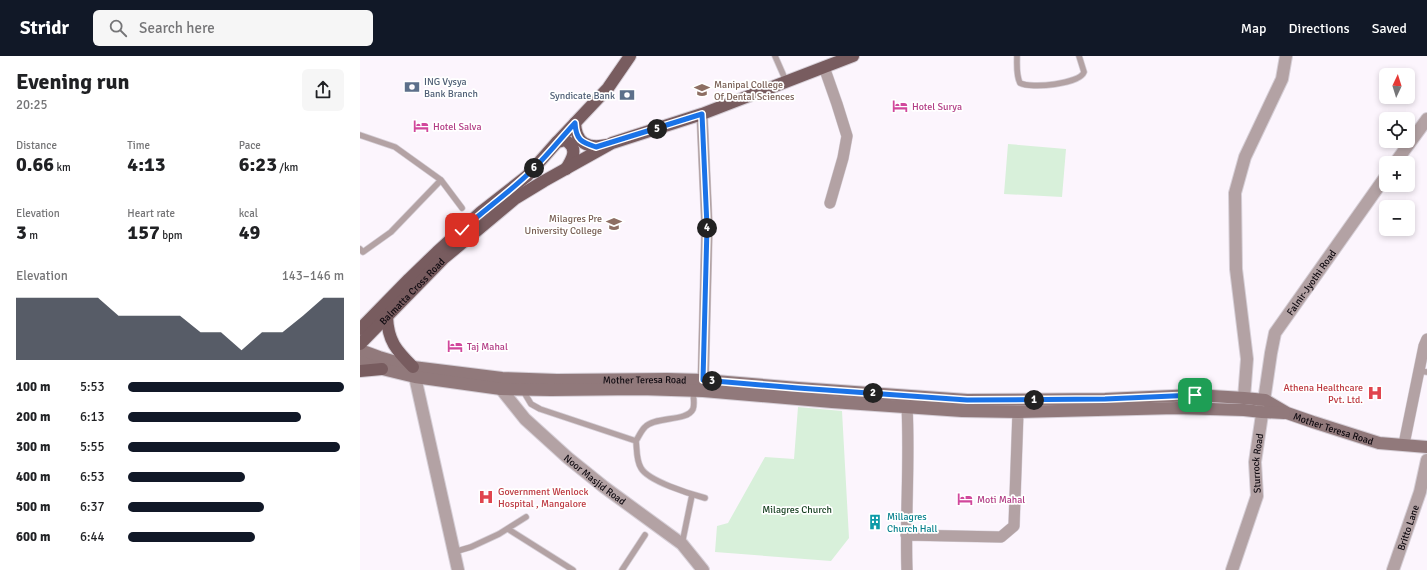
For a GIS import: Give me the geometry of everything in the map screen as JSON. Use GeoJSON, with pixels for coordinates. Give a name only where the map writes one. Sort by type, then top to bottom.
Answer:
{"type":"FeatureCollection","features":[{"type":"Feature","properties":{"kind":"main road"},"geometry":{"type":"LineString","coordinates":[[360,328],[437,252],[481,212],[527,176],[608,88],[630,56]]}},
{"type":"Feature","properties":{"kind":"main road","name":"Balmatta Cross Road"},"geometry":{"type":"LineString","coordinates":[[360,344],[443,259],[516,198],[612,143],[702,114],[852,56]]}},
{"type":"Feature","properties":{"kind":"main road"},"geometry":{"type":"LineString","coordinates":[[575,123],[578,139],[586,144],[596,147],[612,143]]}},
{"type":"Feature","properties":{"kind":"main road"},"geometry":{"type":"LineString","coordinates":[[557,142],[566,140],[571,144],[573,149],[572,157],[566,169]]}},
{"type":"Feature","properties":{"kind":"main road"},"geometry":{"type":"LineString","coordinates":[[387,317],[391,342],[414,372]]}},
{"type":"Feature","properties":{"kind":"main road","name":"Mother Teresa Road"},"geometry":{"type":"LineString","coordinates":[[360,350],[414,372],[502,383],[557,380],[667,379],[700,387],[798,388],[967,400],[1105,399],[1195,395],[1244,398],[1313,422],[1379,442],[1427,447]]}},
{"type":"Feature","properties":{"kind":"main road"},"geometry":{"type":"LineString","coordinates":[[360,362],[382,369]]}},
{"type":"Feature","properties":{"kind":"main road"},"geometry":{"type":"LineString","coordinates":[[360,371],[382,369],[414,372]]}},
{"type":"Feature","properties":{"kind":"main road"},"geometry":{"type":"LineString","coordinates":[[502,383],[522,389],[700,387],[832,402],[962,411],[1018,412],[1195,408],[1244,410],[1264,406]]}},
{"type":"Feature","properties":{"kind":"main road"},"geometry":{"type":"LineString","coordinates":[[1195,395],[1195,408]]}},
{"type":"Feature","properties":{"kind":"street"},"geometry":{"type":"LineString","coordinates":[[1244,398],[1247,359],[1236,269],[1236,193],[1245,157],[1282,79],[1286,56]]}},
{"type":"Feature","properties":{"kind":"street"},"geometry":{"type":"LineString","coordinates":[[824,67],[847,136],[843,158],[830,203]]}},
{"type":"Feature","properties":{"kind":"street"},"geometry":{"type":"LineString","coordinates":[[700,387],[707,227],[702,114]]}},
{"type":"Feature","properties":{"kind":"street"},"geometry":{"type":"LineString","coordinates":[[1401,156],[1427,119]]}},
{"type":"Feature","properties":{"kind":"street","name":"Falnir-Jyothi Road"},"geometry":{"type":"LineString","coordinates":[[1264,406],[1275,334],[1379,186]]}},
{"type":"Feature","properties":{"kind":"street"},"geometry":{"type":"LineString","coordinates":[[1404,444],[1423,372],[1424,346],[1427,339]]}},
{"type":"Feature","properties":{"kind":"street"},"geometry":{"type":"LineString","coordinates":[[414,372],[458,570]]}},
{"type":"Feature","properties":{"kind":"street","name":"Noor Masjid Road"},"geometry":{"type":"LineString","coordinates":[[502,383],[525,420],[604,487],[682,544],[703,570]]}},
{"type":"Feature","properties":{"kind":"street","name":"Sturrock Road"},"geometry":{"type":"LineString","coordinates":[[1232,570],[1257,496],[1255,462],[1264,406]]}},
{"type":"Feature","properties":{"kind":"street"},"geometry":{"type":"LineString","coordinates":[[906,407],[908,431],[906,535],[908,570]]}},
{"type":"Feature","properties":{"kind":"street"},"geometry":{"type":"LineString","coordinates":[[906,535],[1000,537],[1014,526],[1018,412]]}},
{"type":"Feature","properties":{"kind":"street","name":"Britto Lane"},"geometry":{"type":"LineString","coordinates":[[1393,570],[1420,492],[1427,460]]}},
{"type":"Feature","properties":{"kind":"lane"},"geometry":{"type":"LineString","coordinates":[[775,56],[786,82]]}},
{"type":"Feature","properties":{"kind":"lane"},"geometry":{"type":"LineString","coordinates":[[1017,56],[1017,77],[1020,83],[1030,86],[1041,86],[1081,77],[1084,72],[1079,56]]}},
{"type":"Feature","properties":{"kind":"lane"},"geometry":{"type":"LineString","coordinates":[[360,135],[395,147],[441,180],[462,208]]}},
{"type":"Feature","properties":{"kind":"lane"},"geometry":{"type":"LineString","coordinates":[[360,249],[363,252],[391,232],[441,180]]}},
{"type":"Feature","properties":{"kind":"lane"},"geometry":{"type":"LineString","coordinates":[[700,387],[694,408],[689,414],[660,420],[645,426],[636,441],[637,456],[641,468],[649,475],[662,483],[692,495],[705,498]]}},
{"type":"Feature","properties":{"kind":"lane"},"geometry":{"type":"LineString","coordinates":[[522,389],[531,404],[540,409],[636,441]]}},
{"type":"Feature","properties":{"kind":"lane"},"geometry":{"type":"LineString","coordinates":[[682,544],[692,495]]}},
{"type":"Feature","properties":{"kind":"lane"},"geometry":{"type":"LineString","coordinates":[[454,552],[478,544],[499,534],[526,517]]}},
{"type":"Feature","properties":{"kind":"lane"},"geometry":{"type":"LineString","coordinates":[[508,529],[573,570]]}},
{"type":"Feature","properties":{"kind":"lane"},"geometry":{"type":"LineString","coordinates":[[622,570],[645,535]]}},
{"type":"Feature","properties":{"kind":"green space"},"geometry":{"type":"Polygon","coordinates":[[[1008,144],[1066,149],[1062,197],[1004,194],[1008,144]]]}},
{"type":"Feature","properties":{"kind":"green space","name":"Milagres Church"},"geometry":{"type":"Polygon","coordinates":[[[798,407],[842,411],[849,538],[831,561],[715,552],[717,526],[728,523],[765,457],[794,459],[798,407]]]}},
{"type":"Feature","properties":{"kind":"place","name":"ING Vysya Bank Branch"},"geometry":{"type":"Point","coordinates":[412,87]}},
{"type":"Feature","properties":{"kind":"place","name":"Manipal College Of Dental Sciences"},"geometry":{"type":"Point","coordinates":[702,90]}},
{"type":"Feature","properties":{"kind":"place","name":"Syndicate Bank"},"geometry":{"type":"Point","coordinates":[627,95]}},
{"type":"Feature","properties":{"kind":"place","name":"Hotel Surya"},"geometry":{"type":"Point","coordinates":[900,106]}},
{"type":"Feature","properties":{"kind":"place","name":"Hotel Salva"},"geometry":{"type":"Point","coordinates":[421,126]}},
{"type":"Feature","properties":{"kind":"place","name":"Milagres Pre University College"},"geometry":{"type":"Point","coordinates":[614,224]}},
{"type":"Feature","properties":{"kind":"place","name":"Taj Mahal"},"geometry":{"type":"Point","coordinates":[455,346]}},
{"type":"Feature","properties":{"kind":"place","name":"Athena Healthcare Pvt. Ltd."},"geometry":{"type":"Point","coordinates":[1375,393]}},
{"type":"Feature","properties":{"kind":"place","name":"Government Wenlock Hospital , Mangalore"},"geometry":{"type":"Point","coordinates":[486,497]}},
{"type":"Feature","properties":{"kind":"place","name":"Moti Mahal"},"geometry":{"type":"Point","coordinates":[965,499]}},
{"type":"Feature","properties":{"kind":"place","name":"Millagres Church Hall"},"geometry":{"type":"Point","coordinates":[875,522]}},
{"type":"Feature","properties":{"kind":"route"},"geometry":{"type":"LineString","coordinates":[[462,230],[481,212],[527,176],[575,123],[578,139],[586,144],[596,147],[702,114],[707,227],[703,380],[967,400],[1105,399],[1195,395]]}}]}
